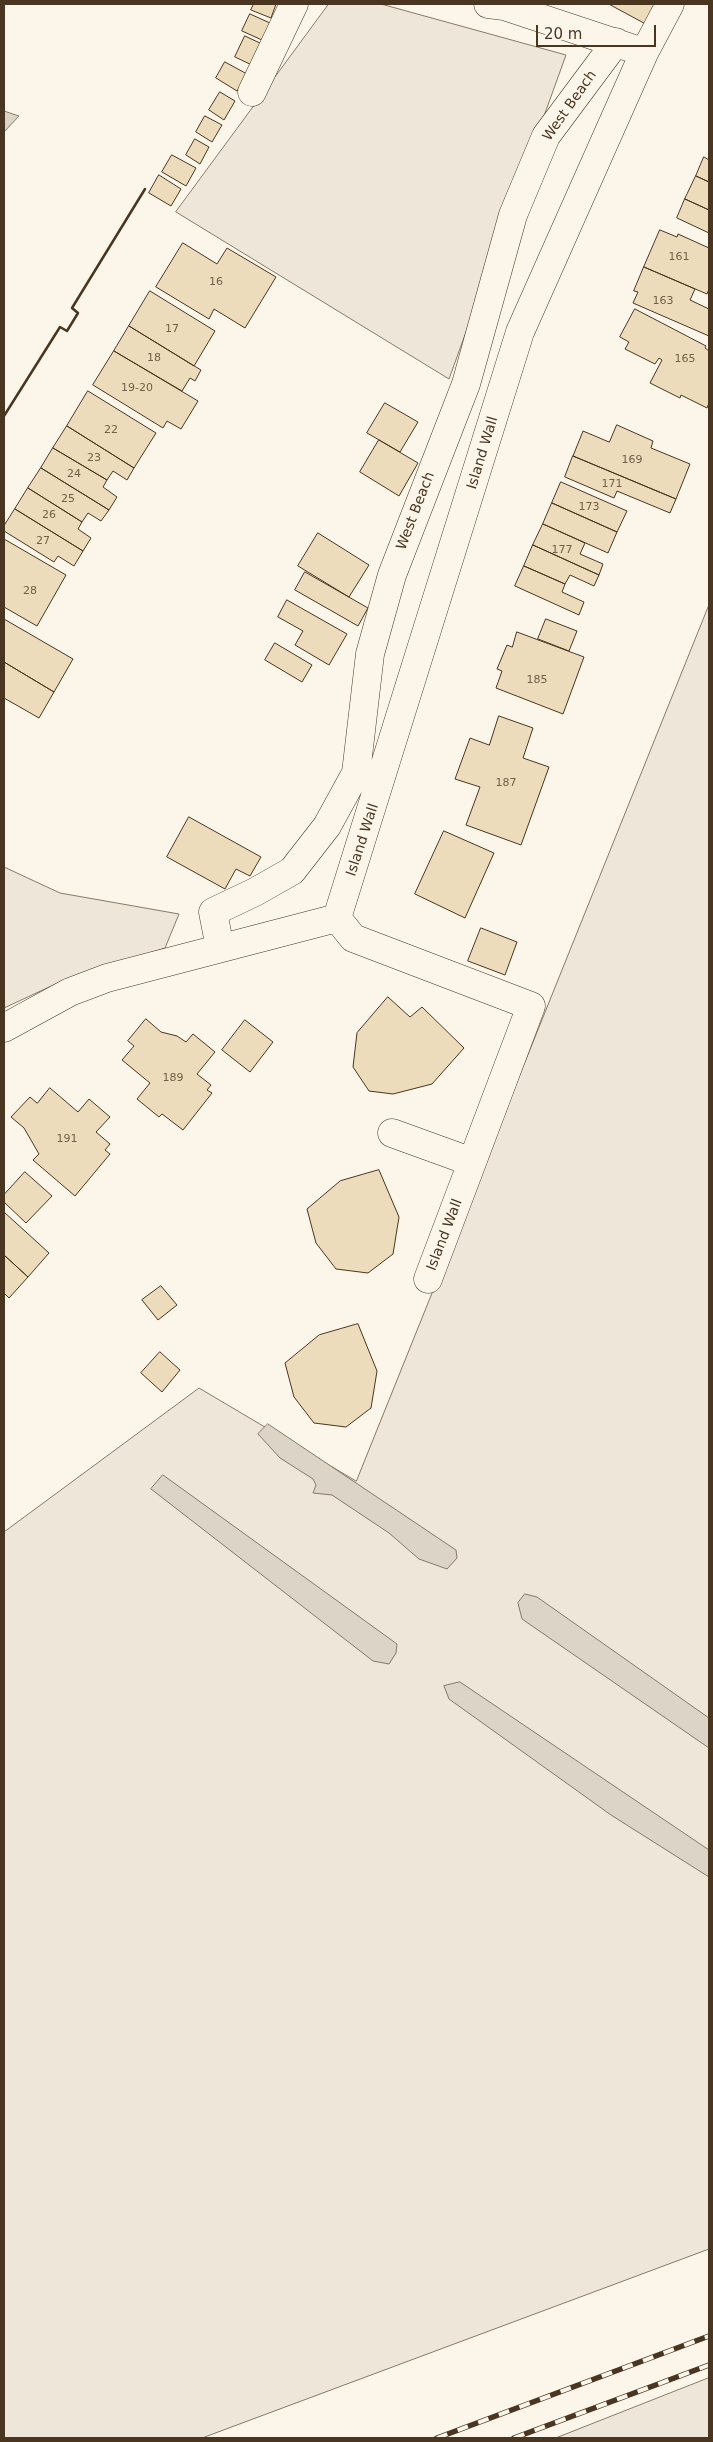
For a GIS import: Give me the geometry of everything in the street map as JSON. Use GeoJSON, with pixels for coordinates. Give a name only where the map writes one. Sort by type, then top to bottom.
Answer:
{"type":"FeatureCollection","features":[{"type":"Feature","properties":{"kind":"street"},"geometry":{"type":"LineString","coordinates":[[252,92],[294,4]]}},
{"type":"Feature","properties":{"kind":"street"},"geometry":{"type":"LineString","coordinates":[[488,4],[504,6],[616,42],[644,53]]}},
{"type":"Feature","properties":{"kind":"street","name":"Island Wall"},"geometry":{"type":"LineString","coordinates":[[428,1279],[531,1006],[352,938],[337,918],[520,332],[644,53],[670,4]]}},
{"type":"Feature","properties":{"kind":"street","name":"West Beach"},"geometry":{"type":"LineString","coordinates":[[220,948],[213,912],[292,871],[327,826],[356,773],[370,654],[392,575],[466,384],[513,215],[546,136],[616,42]]}},
{"type":"Feature","properties":{"kind":"street"},"geometry":{"type":"LineString","coordinates":[[4,1028],[70,992],[107,978],[337,918]]}},
{"type":"Feature","properties":{"kind":"street"},"geometry":{"type":"LineString","coordinates":[[392,1133],[472,1162]]}},
{"type":"Feature","properties":{"kind":"shaded area"},"geometry":{"type":"Polygon","coordinates":[[[329,4],[381,4],[566,55],[449,379],[176,212],[329,4]]]}},
{"type":"Feature","properties":{"kind":"shaded area"},"geometry":{"type":"Polygon","coordinates":[[[4,111],[19,116],[4,132],[4,111]]]}},
{"type":"Feature","properties":{"kind":"shaded area"},"geometry":{"type":"Polygon","coordinates":[[[709,605],[709,2249],[202,2438],[4,2438],[4,1532],[199,1388],[356,1481],[709,605]]]}},
{"type":"Feature","properties":{"kind":"shaded area"},"geometry":{"type":"Polygon","coordinates":[[[4,867],[60,893],[179,914],[165,948],[60,982],[4,1008],[4,867]]]}},
{"type":"Feature","properties":{"kind":"shaded area"},"geometry":{"type":"Polygon","coordinates":[[[268,1424],[456,1550],[457,1558],[447,1569],[419,1559],[389,1533],[332,1495],[313,1493],[316,1485],[313,1479],[280,1458],[258,1434],[268,1424]]]}},
{"type":"Feature","properties":{"kind":"shaded area"},"geometry":{"type":"Polygon","coordinates":[[[163,1475],[397,1644],[396,1653],[389,1664],[373,1661],[151,1489],[163,1475]]]}},
{"type":"Feature","properties":{"kind":"shaded area"},"geometry":{"type":"Polygon","coordinates":[[[525,1594],[537,1597],[709,1718],[709,1748],[522,1619],[518,1603],[525,1594]]]}},
{"type":"Feature","properties":{"kind":"shaded area"},"geometry":{"type":"Polygon","coordinates":[[[460,1682],[709,1850],[709,1877],[611,1815],[449,1699],[444,1686],[460,1682]]]}},
{"type":"Feature","properties":{"kind":"shaded area"},"geometry":{"type":"Polygon","coordinates":[[[709,2378],[709,2438],[556,2438],[709,2378]]]}},
{"type":"Feature","properties":{"kind":"building"},"geometry":{"type":"Polygon","coordinates":[[[254,4],[276,4],[271,18],[251,10],[254,4]]]}},
{"type":"Feature","properties":{"kind":"building"},"geometry":{"type":"Polygon","coordinates":[[[609,4],[664,4],[652,27],[609,4]]]}},
{"type":"Feature","properties":{"kind":"building"},"geometry":{"type":"Polygon","coordinates":[[[250,14],[270,23],[262,40],[242,31],[250,14]]]}},
{"type":"Feature","properties":{"kind":"building"},"geometry":{"type":"Polygon","coordinates":[[[245,36],[264,45],[254,66],[235,57],[245,36]]]}},
{"type":"Feature","properties":{"kind":"building"},"geometry":{"type":"Polygon","coordinates":[[[225,62],[247,74],[237,91],[216,78],[225,62]]]}},
{"type":"Feature","properties":{"kind":"building"},"geometry":{"type":"Polygon","coordinates":[[[220,92],[235,101],[224,120],[209,110],[220,92]]]}},
{"type":"Feature","properties":{"kind":"building"},"geometry":{"type":"Polygon","coordinates":[[[205,116],[222,125],[212,142],[196,132],[205,116]]]}},
{"type":"Feature","properties":{"kind":"building"},"geometry":{"type":"Polygon","coordinates":[[[195,139],[209,147],[200,164],[186,155],[195,139]]]}},
{"type":"Feature","properties":{"kind":"building"},"geometry":{"type":"Polygon","coordinates":[[[172,155],[196,168],[186,186],[162,172],[172,155]]]}},
{"type":"Feature","properties":{"kind":"building"},"geometry":{"type":"Polygon","coordinates":[[[704,157],[709,160],[709,182],[696,176],[704,157]]]}},
{"type":"Feature","properties":{"kind":"building"},"geometry":{"type":"Polygon","coordinates":[[[159,175],[181,189],[171,206],[149,193],[159,175]]]}},
{"type":"Feature","properties":{"kind":"building"},"geometry":{"type":"Polygon","coordinates":[[[696,176],[709,182],[709,210],[685,199],[696,176]]]}},
{"type":"Feature","properties":{"kind":"building"},"geometry":{"type":"Polygon","coordinates":[[[685,199],[709,210],[709,233],[677,218],[685,199]]]}},
{"type":"Feature","properties":{"kind":"building"},"geometry":{"type":"Polygon","coordinates":[[[660,230],[677,237],[678,234],[709,248],[709,289],[707,294],[644,267],[660,230]]]}},
{"type":"Feature","properties":{"kind":"building"},"geometry":{"type":"Polygon","coordinates":[[[183,243],[217,264],[227,248],[276,277],[245,328],[214,309],[209,319],[156,287],[183,243]]]}},
{"type":"Feature","properties":{"kind":"building"},"geometry":{"type":"Polygon","coordinates":[[[644,267],[695,289],[690,300],[709,309],[709,336],[633,303],[638,292],[634,291],[644,267]]]}},
{"type":"Feature","properties":{"kind":"building"},"geometry":{"type":"Polygon","coordinates":[[[150,291],[215,331],[194,366],[129,326],[150,291]]]}},
{"type":"Feature","properties":{"kind":"building"},"geometry":{"type":"Polygon","coordinates":[[[635,309],[706,346],[705,348],[709,351],[709,403],[707,408],[681,395],[680,398],[650,383],[662,360],[659,358],[655,364],[625,349],[629,342],[620,337],[635,309]]]}},
{"type":"Feature","properties":{"kind":"building"},"geometry":{"type":"Polygon","coordinates":[[[129,326],[201,370],[195,381],[190,378],[182,391],[114,351],[129,326]]]}},
{"type":"Feature","properties":{"kind":"building"},"geometry":{"type":"Polygon","coordinates":[[[114,351],[198,401],[181,429],[167,421],[163,428],[93,385],[114,351]]]}},
{"type":"Feature","properties":{"kind":"building"},"geometry":{"type":"Polygon","coordinates":[[[88,391],[156,433],[134,468],[67,426],[88,391]]]}},
{"type":"Feature","properties":{"kind":"building"},"geometry":{"type":"Polygon","coordinates":[[[385,403],[418,422],[400,452],[367,433],[385,403]]]}},
{"type":"Feature","properties":{"kind":"building"},"geometry":{"type":"Polygon","coordinates":[[[617,425],[653,441],[651,448],[690,464],[676,499],[573,456],[583,431],[609,442],[617,425]]]}},
{"type":"Feature","properties":{"kind":"building"},"geometry":{"type":"Polygon","coordinates":[[[67,426],[134,468],[127,480],[113,471],[107,480],[53,448],[67,426]]]}},
{"type":"Feature","properties":{"kind":"building"},"geometry":{"type":"Polygon","coordinates":[[[379,440],[418,463],[399,496],[360,472],[379,440]]]}},
{"type":"Feature","properties":{"kind":"building"},"geometry":{"type":"Polygon","coordinates":[[[53,448],[107,480],[103,487],[117,497],[109,510],[41,468],[53,448]]]}},
{"type":"Feature","properties":{"kind":"building"},"geometry":{"type":"Polygon","coordinates":[[[573,456],[676,499],[670,513],[617,491],[614,498],[565,477],[573,456]]]}},
{"type":"Feature","properties":{"kind":"building"},"geometry":{"type":"Polygon","coordinates":[[[41,468],[109,510],[101,521],[88,513],[82,522],[28,488],[41,468]]]}},
{"type":"Feature","properties":{"kind":"building"},"geometry":{"type":"Polygon","coordinates":[[[561,482],[627,511],[617,532],[552,503],[561,482]]]}},
{"type":"Feature","properties":{"kind":"building"},"geometry":{"type":"Polygon","coordinates":[[[28,488],[82,522],[78,529],[91,538],[83,551],[15,509],[28,488]]]}},
{"type":"Feature","properties":{"kind":"building"},"geometry":{"type":"Polygon","coordinates":[[[552,503],[617,532],[608,553],[543,524],[552,503]]]}},
{"type":"Feature","properties":{"kind":"building"},"geometry":{"type":"Polygon","coordinates":[[[15,509],[83,551],[74,566],[58,556],[54,562],[4,531],[4,526],[15,509]]]}},
{"type":"Feature","properties":{"kind":"building"},"geometry":{"type":"Polygon","coordinates":[[[543,524],[585,543],[580,554],[603,564],[599,575],[533,545],[543,524]]]}},
{"type":"Feature","properties":{"kind":"building"},"geometry":{"type":"Polygon","coordinates":[[[318,533],[369,565],[349,597],[298,566],[318,533]]]}},
{"type":"Feature","properties":{"kind":"building"},"geometry":{"type":"Polygon","coordinates":[[[4,539],[66,575],[37,626],[4,607],[4,539]]]}},
{"type":"Feature","properties":{"kind":"building"},"geometry":{"type":"Polygon","coordinates":[[[533,545],[599,575],[594,586],[570,575],[565,584],[524,566],[533,545]]]}},
{"type":"Feature","properties":{"kind":"building"},"geometry":{"type":"Polygon","coordinates":[[[524,566],[565,584],[562,592],[584,602],[579,615],[515,586],[524,566]]]}},
{"type":"Feature","properties":{"kind":"building"},"geometry":{"type":"Polygon","coordinates":[[[305,572],[368,608],[358,626],[295,590],[305,572]]]}},
{"type":"Feature","properties":{"kind":"building"},"geometry":{"type":"Polygon","coordinates":[[[287,600],[347,634],[329,665],[295,645],[303,631],[278,617],[287,600]]]}},
{"type":"Feature","properties":{"kind":"building"},"geometry":{"type":"Polygon","coordinates":[[[4,619],[73,659],[54,692],[4,662],[4,619]]]}},
{"type":"Feature","properties":{"kind":"building"},"geometry":{"type":"Polygon","coordinates":[[[546,619],[577,631],[569,651],[538,639],[546,619]]]}},
{"type":"Feature","properties":{"kind":"building"},"geometry":{"type":"Polygon","coordinates":[[[517,632],[584,657],[563,714],[496,688],[502,671],[497,669],[507,645],[512,647],[517,632]]]}},
{"type":"Feature","properties":{"kind":"building"},"geometry":{"type":"Polygon","coordinates":[[[275,643],[312,665],[302,682],[265,660],[275,643]]]}},
{"type":"Feature","properties":{"kind":"building"},"geometry":{"type":"Polygon","coordinates":[[[4,662],[54,692],[39,718],[4,698],[4,662]]]}},
{"type":"Feature","properties":{"kind":"building"},"geometry":{"type":"Polygon","coordinates":[[[499,716],[533,728],[523,758],[549,767],[521,845],[466,825],[480,787],[455,779],[470,738],[489,745],[499,716]]]}},
{"type":"Feature","properties":{"kind":"building"},"geometry":{"type":"Polygon","coordinates":[[[189,817],[261,857],[250,876],[236,869],[225,889],[167,857],[189,817]]]}},
{"type":"Feature","properties":{"kind":"building"},"geometry":{"type":"Polygon","coordinates":[[[444,831],[494,853],[465,918],[415,894],[444,831]]]}},
{"type":"Feature","properties":{"kind":"building"},"geometry":{"type":"Polygon","coordinates":[[[481,928],[517,942],[505,975],[468,961],[481,928]]]}},
{"type":"Feature","properties":{"kind":"building"},"geometry":{"type":"Polygon","coordinates":[[[388,997],[410,1017],[422,1007],[464,1048],[432,1084],[393,1094],[369,1091],[353,1067],[357,1033],[388,997]]]}},
{"type":"Feature","properties":{"kind":"building"},"geometry":{"type":"Polygon","coordinates":[[[146,1019],[161,1032],[177,1036],[186,1042],[193,1034],[215,1052],[197,1074],[211,1085],[207,1090],[212,1093],[183,1130],[162,1114],[159,1117],[137,1099],[150,1083],[122,1060],[134,1046],[128,1041],[146,1019]]]}},
{"type":"Feature","properties":{"kind":"building"},"geometry":{"type":"Polygon","coordinates":[[[245,1020],[273,1042],[250,1072],[222,1050],[245,1020]]]}},
{"type":"Feature","properties":{"kind":"building"},"geometry":{"type":"Polygon","coordinates":[[[50,1088],[78,1112],[89,1099],[110,1117],[96,1132],[110,1144],[105,1150],[110,1154],[75,1196],[33,1160],[39,1154],[24,1128],[11,1117],[30,1097],[37,1103],[50,1088]]]}},
{"type":"Feature","properties":{"kind":"building"},"geometry":{"type":"Polygon","coordinates":[[[379,1170],[399,1217],[393,1254],[368,1273],[336,1269],[316,1243],[307,1209],[340,1181],[379,1170]]]}},
{"type":"Feature","properties":{"kind":"building"},"geometry":{"type":"Polygon","coordinates":[[[25,1172],[52,1196],[26,1223],[4,1202],[4,1195],[25,1172]]]}},
{"type":"Feature","properties":{"kind":"building"},"geometry":{"type":"Polygon","coordinates":[[[4,1212],[49,1253],[28,1277],[4,1255],[4,1212]]]}},
{"type":"Feature","properties":{"kind":"building"},"geometry":{"type":"Polygon","coordinates":[[[4,1255],[28,1277],[9,1298],[4,1293],[4,1255]]]}},
{"type":"Feature","properties":{"kind":"building"},"geometry":{"type":"Polygon","coordinates":[[[161,1286],[177,1305],[158,1320],[142,1300],[161,1286]]]}},
{"type":"Feature","properties":{"kind":"building"},"geometry":{"type":"Polygon","coordinates":[[[358,1324],[377,1371],[371,1408],[346,1427],[314,1423],[294,1397],[285,1363],[319,1335],[358,1324]]]}},
{"type":"Feature","properties":{"kind":"building"},"geometry":{"type":"Polygon","coordinates":[[[160,1352],[180,1370],[162,1392],[141,1373],[160,1352]]]}},
{"type":"Feature","properties":{"kind":"railway"},"geometry":{"type":"LineString","coordinates":[[437,2438],[709,2336]]}},
{"type":"Feature","properties":{"kind":"railway"},"geometry":{"type":"LineString","coordinates":[[514,2438],[709,2365]]}},
{"type":"Feature","properties":{"kind":"wall"},"geometry":{"type":"LineString","coordinates":[[4,416],[60,327],[67,331],[78,313],[72,308],[145,189]]}}]}
